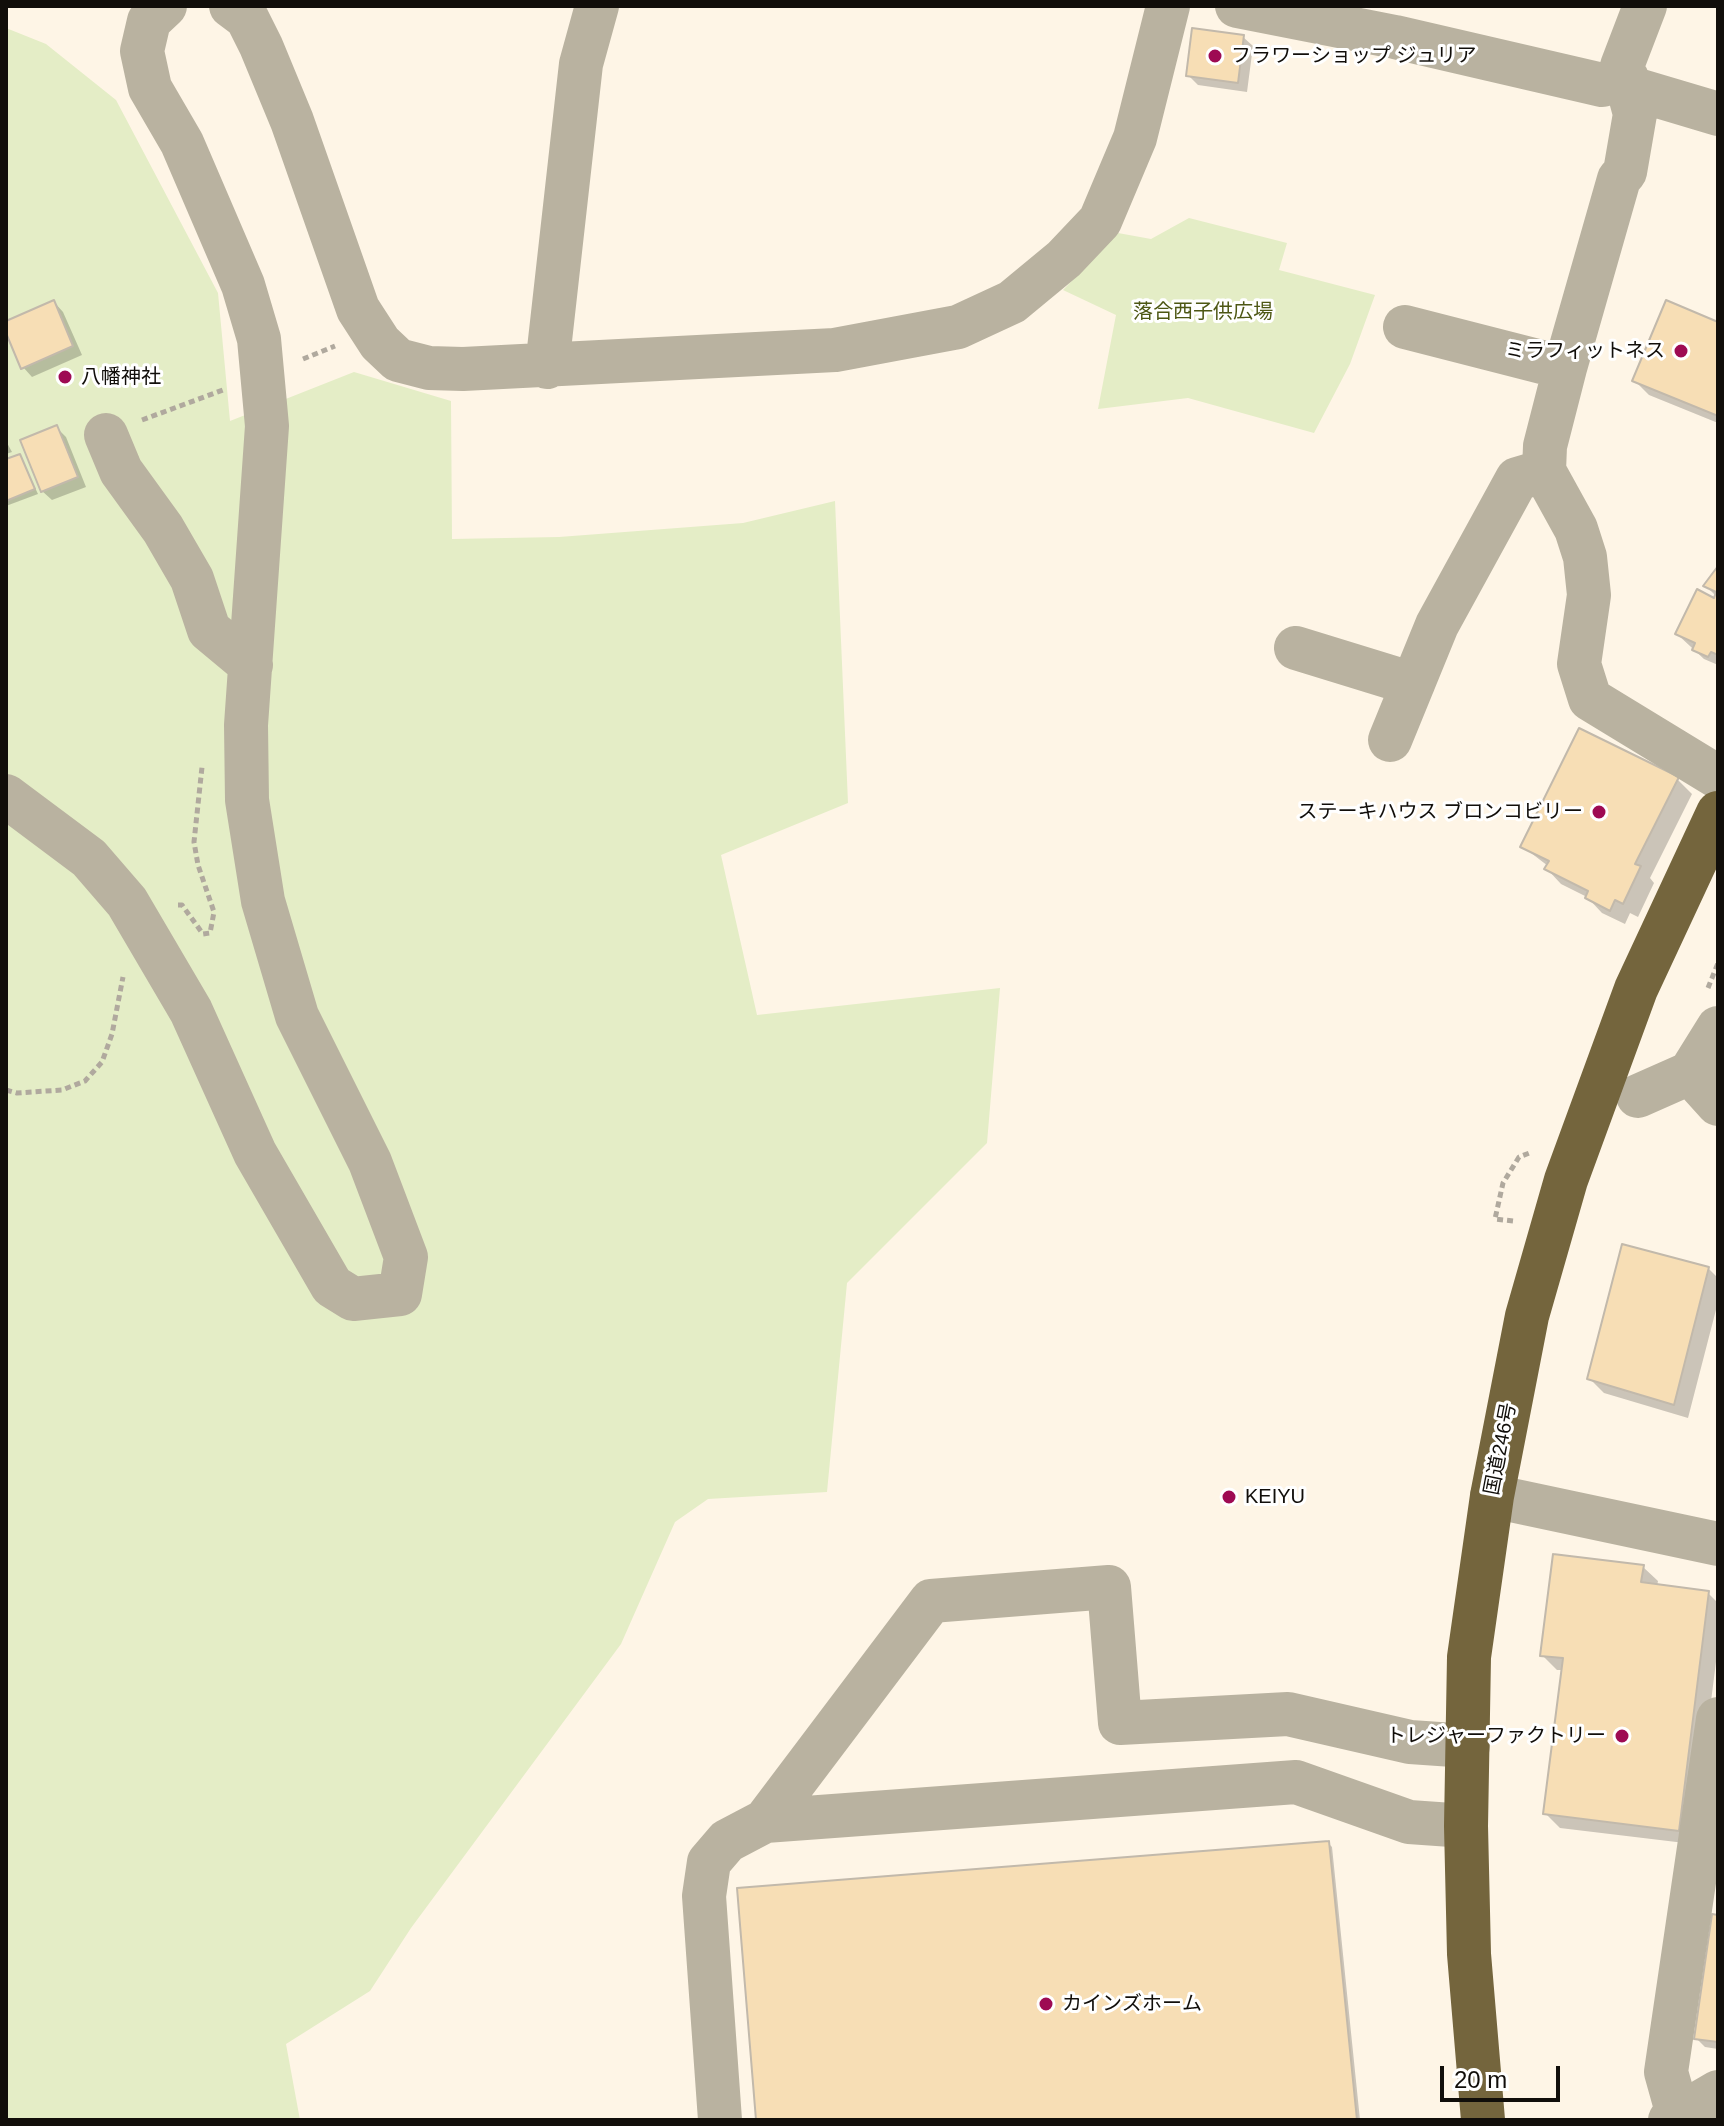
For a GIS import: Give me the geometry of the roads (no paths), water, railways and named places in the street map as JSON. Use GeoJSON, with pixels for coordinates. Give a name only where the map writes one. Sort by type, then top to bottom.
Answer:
{"type":"FeatureCollection","features":[{"type":"Feature","properties":{"kind":"highway","name":"国道246号"},"geometry":{"type":"LineString","coordinates":[[1483,2120],[1469,1954],[1466,1826],[1469,1657],[1492,1496],[1527,1316],[1566,1180],[1636,989],[1718,813]]}},
{"type":"Feature","properties":{"kind":"street"},"geometry":{"type":"LineString","coordinates":[[6,796],[89,858],[127,902],[191,1011],[255,1153],[332,1286],[353,1299],[400,1294],[406,1257],[370,1162],[297,1016],[263,901],[247,800],[251,665],[267,426],[259,339],[243,285],[182,143],[150,88],[142,51],[149,21],[165,6]]}},
{"type":"Feature","properties":{"kind":"street"},"geometry":{"type":"LineString","coordinates":[[231,6],[247,18],[261,46],[292,121],[358,309],[398,360],[429,368],[547,367],[835,350],[958,327],[1012,302],[1064,259],[1100,221],[1135,138],[1168,6]]}},
{"type":"Feature","properties":{"kind":"street"},"geometry":{"type":"LineString","coordinates":[[547,367],[581,64],[597,6]]}},
{"type":"Feature","properties":{"kind":"street"},"geometry":{"type":"LineString","coordinates":[[1237,6],[1395,37],[1602,85],[1629,83],[1718,114]]}},
{"type":"Feature","properties":{"kind":"street"},"geometry":{"type":"LineString","coordinates":[[1645,6],[1622,66],[1635,114],[1625,172],[1619,179],[1565,368],[1545,446],[1544,471],[1576,529],[1585,557],[1589,595],[1579,664],[1590,699],[1718,777]]}},
{"type":"Feature","properties":{"kind":"street"},"geometry":{"type":"LineString","coordinates":[[1405,327],[1565,368]]}},
{"type":"Feature","properties":{"kind":"street"},"geometry":{"type":"LineString","coordinates":[[124,428],[121,471],[192,579],[209,630],[251,665]]}},
{"type":"Feature","properties":{"kind":"street"},"geometry":{"type":"LineString","coordinates":[[1390,740],[1437,625],[1517,479],[1544,471]]}},
{"type":"Feature","properties":{"kind":"street"},"geometry":{"type":"LineString","coordinates":[[1296,648],[1413,684]]}},
{"type":"Feature","properties":{"kind":"street"},"geometry":{"type":"LineString","coordinates":[[1638,1096],[1704,1088],[1718,1028]]}},
{"type":"Feature","properties":{"kind":"street"},"geometry":{"type":"LineString","coordinates":[[1492,1496],[1718,1544]]}},
{"type":"Feature","properties":{"kind":"street"},"geometry":{"type":"LineString","coordinates":[[720,2120],[704,1884],[709,1862],[720,1847],[765,1821],[931,1601],[1109,1587],[1120,1723],[1264,1713],[1310,1717],[1410,1742],[1468,1746]]}},
{"type":"Feature","properties":{"kind":"street"},"geometry":{"type":"LineString","coordinates":[[1264,1713],[1270,1784]]}},
{"type":"Feature","properties":{"kind":"street"},"geometry":{"type":"LineString","coordinates":[[1718,1719],[1666,2072],[1674,2118],[1718,2092]]}},
{"type":"Feature","properties":{"kind":"street"},"geometry":{"type":"LineString","coordinates":[[765,1821],[1296,1782],[1409,1822],[1466,1826]]}},
{"type":"Feature","properties":{"kind":"place","name":"フラワーショップ ジュリア"},"geometry":{"type":"Point","coordinates":[1215,56]}},
{"type":"Feature","properties":{"kind":"place","name":"ミラフィットネス"},"geometry":{"type":"Point","coordinates":[1681,351]}},
{"type":"Feature","properties":{"kind":"place","name":"八幡神社"},"geometry":{"type":"Point","coordinates":[65,377]}},
{"type":"Feature","properties":{"kind":"place","name":"ステーキハウス ブロンコビリー"},"geometry":{"type":"Point","coordinates":[1599,812]}},
{"type":"Feature","properties":{"kind":"place","name":"KEIYU"},"geometry":{"type":"Point","coordinates":[1229,1497]}},
{"type":"Feature","properties":{"kind":"place","name":"トレジャーファクトリー"},"geometry":{"type":"Point","coordinates":[1622,1736]}},
{"type":"Feature","properties":{"kind":"place","name":"カインズホーム"},"geometry":{"type":"Point","coordinates":[1046,2004]}},
{"type":"Feature","properties":{"kind":"park label","name":"落合西子供広場"},"geometry":{"type":"Point","coordinates":[1203,312]}}]}
